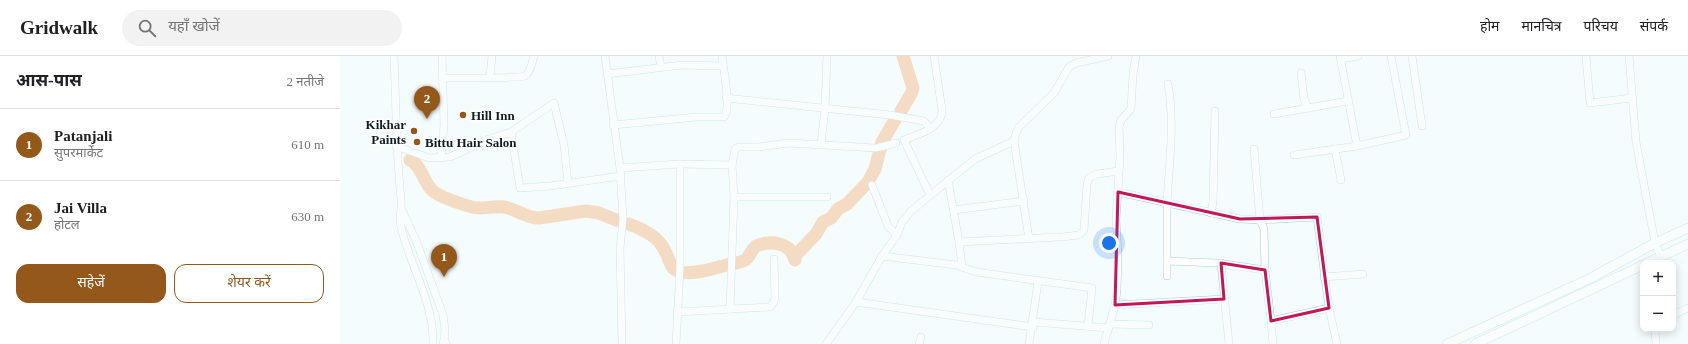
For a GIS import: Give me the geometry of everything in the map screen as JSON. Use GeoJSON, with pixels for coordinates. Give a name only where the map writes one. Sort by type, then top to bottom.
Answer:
{"type":"FeatureCollection","features":[{"type":"Feature","properties":{"kind":"street"},"geometry":{"type":"LineString","coordinates":[[394,56],[396,146],[402,210],[400,219],[401,228],[426,300],[432,324],[433,344]]}},
{"type":"Feature","properties":{"kind":"street"},"geometry":{"type":"LineString","coordinates":[[441,158],[444,125],[442,56]]}},
{"type":"Feature","properties":{"kind":"street"},"geometry":{"type":"LineString","coordinates":[[490,77],[492,56]]}},
{"type":"Feature","properties":{"kind":"street"},"geometry":{"type":"LineString","coordinates":[[443,78],[524,77],[528,73],[534,56]]}},
{"type":"Feature","properties":{"kind":"street"},"geometry":{"type":"LineString","coordinates":[[605,56],[621,176],[623,219],[620,248],[622,344]]}},
{"type":"Feature","properties":{"kind":"street"},"geometry":{"type":"LineString","coordinates":[[659,56],[661,67]]}},
{"type":"Feature","properties":{"kind":"street"},"geometry":{"type":"LineString","coordinates":[[613,125],[697,117],[722,117],[726,114],[726,75],[722,56]]}},
{"type":"Feature","properties":{"kind":"street"},"geometry":{"type":"LineString","coordinates":[[821,144],[825,108],[827,56]]}},
{"type":"Feature","properties":{"kind":"street"},"geometry":{"type":"LineString","coordinates":[[930,195],[904,140],[930,128],[939,121],[942,115],[934,56]]}},
{"type":"Feature","properties":{"kind":"street"},"geometry":{"type":"LineString","coordinates":[[1029,239],[1014,141],[1016,133],[1019,127],[1056,91],[1069,67],[1076,63],[1108,56]]}},
{"type":"Feature","properties":{"kind":"street"},"geometry":{"type":"LineString","coordinates":[[1104,344],[1118,290],[1116,220],[1120,123],[1131,109],[1133,74],[1136,56]]}},
{"type":"Feature","properties":{"kind":"street"},"geometry":{"type":"LineString","coordinates":[[1357,146],[1340,57],[1358,56]]}},
{"type":"Feature","properties":{"kind":"street"},"geometry":{"type":"LineString","coordinates":[[1294,155],[1357,146],[1406,135],[1391,56]]}},
{"type":"Feature","properties":{"kind":"street"},"geometry":{"type":"LineString","coordinates":[[1412,56],[1422,126]]}},
{"type":"Feature","properties":{"kind":"street"},"geometry":{"type":"LineString","coordinates":[[1586,56],[1590,103],[1632,98]]}},
{"type":"Feature","properties":{"kind":"street"},"geometry":{"type":"LineString","coordinates":[[1629,56],[1636,142],[1655,243],[1661,257]]}},
{"type":"Feature","properties":{"kind":"street"},"geometry":{"type":"LineString","coordinates":[[607,74],[692,64],[723,66]]}},
{"type":"Feature","properties":{"kind":"street"},"geometry":{"type":"LineString","coordinates":[[1301,73],[1304,99],[1308,108]]}},
{"type":"Feature","properties":{"kind":"street"},"geometry":{"type":"LineString","coordinates":[[1167,276],[1167,203],[1172,137],[1171,98],[1168,84]]}},
{"type":"Feature","properties":{"kind":"street"},"geometry":{"type":"LineString","coordinates":[[726,98],[890,115],[922,120],[926,122],[930,128]]}},
{"type":"Feature","properties":{"kind":"street"},"geometry":{"type":"LineString","coordinates":[[1274,114],[1348,100]]}},
{"type":"Feature","properties":{"kind":"street"},"geometry":{"type":"LineString","coordinates":[[396,146],[429,158],[441,158],[456,155],[489,139],[511,132],[554,103],[564,145],[568,183]]}},
{"type":"Feature","properties":{"kind":"street"},"geometry":{"type":"LineString","coordinates":[[1211,213],[1213,202],[1215,110]]}},
{"type":"Feature","properties":{"kind":"street"},"geometry":{"type":"LineString","coordinates":[[511,132],[520,188],[621,176]]}},
{"type":"Feature","properties":{"kind":"street"},"geometry":{"type":"LineString","coordinates":[[826,344],[856,302],[882,256],[897,235],[905,216],[975,159],[1014,141]]}},
{"type":"Feature","properties":{"kind":"street"},"geometry":{"type":"LineString","coordinates":[[730,309],[734,196],[732,165],[733,152],[737,147],[789,143],[880,148],[896,143]]}},
{"type":"Feature","properties":{"kind":"street"},"geometry":{"type":"LineString","coordinates":[[1335,149],[1341,180]]}},
{"type":"Feature","properties":{"kind":"street"},"geometry":{"type":"LineString","coordinates":[[1254,150],[1260,220],[1264,229],[1265,270],[1273,344]]}},
{"type":"Feature","properties":{"kind":"street"},"geometry":{"type":"LineString","coordinates":[[620,168],[680,164],[732,165]]}},
{"type":"Feature","properties":{"kind":"street"},"geometry":{"type":"LineString","coordinates":[[676,344],[680,276],[680,164]]}},
{"type":"Feature","properties":{"kind":"street"},"geometry":{"type":"LineString","coordinates":[[959,242],[1079,235],[1084,230],[1089,178],[1097,174],[1119,170]]}},
{"type":"Feature","properties":{"kind":"street"},"geometry":{"type":"LineString","coordinates":[[948,180],[962,267]]}},
{"type":"Feature","properties":{"kind":"street"},"geometry":{"type":"LineString","coordinates":[[872,185],[888,226],[897,235]]}},
{"type":"Feature","properties":{"kind":"street"},"geometry":{"type":"LineString","coordinates":[[1118,192],[1240,219],[1260,220],[1317,217],[1324,277],[1337,344]]}},
{"type":"Feature","properties":{"kind":"street"},"geometry":{"type":"LineString","coordinates":[[734,196],[827,197]]}},
{"type":"Feature","properties":{"kind":"street"},"geometry":{"type":"LineString","coordinates":[[954,210],[1024,201]]}},
{"type":"Feature","properties":{"kind":"street"},"geometry":{"type":"LineString","coordinates":[[402,210],[417,243],[445,322],[444,343]]}},
{"type":"Feature","properties":{"kind":"street"},"geometry":{"type":"LineString","coordinates":[[1447,344],[1589,279],[1655,243],[1688,228]]}},
{"type":"Feature","properties":{"kind":"street"},"geometry":{"type":"LineString","coordinates":[[1656,260],[1688,244]]}},
{"type":"Feature","properties":{"kind":"street"},"geometry":{"type":"LineString","coordinates":[[882,256],[962,267],[976,272],[1038,282],[1092,288],[1088,326]]}},
{"type":"Feature","properties":{"kind":"street"},"geometry":{"type":"LineString","coordinates":[[677,312],[766,308],[772,306],[775,298],[774,259]]}},
{"type":"Feature","properties":{"kind":"street"},"geometry":{"type":"LineString","coordinates":[[1167,261],[1221,263],[1265,270]]}},
{"type":"Feature","properties":{"kind":"street"},"geometry":{"type":"LineString","coordinates":[[1221,263],[1229,344]]}},
{"type":"Feature","properties":{"kind":"street"},"geometry":{"type":"LineString","coordinates":[[1475,344],[1640,269]]}},
{"type":"Feature","properties":{"kind":"street"},"geometry":{"type":"LineString","coordinates":[[1324,277],[1362,274]]}},
{"type":"Feature","properties":{"kind":"street"},"geometry":{"type":"LineString","coordinates":[[1029,344],[1038,282]]}},
{"type":"Feature","properties":{"kind":"street"},"geometry":{"type":"LineString","coordinates":[[1115,305],[1224,298]]}},
{"type":"Feature","properties":{"kind":"street"},"geometry":{"type":"LineString","coordinates":[[856,302],[1033,324],[1088,326],[1148,325]]}},
{"type":"Feature","properties":{"kind":"street"},"geometry":{"type":"LineString","coordinates":[[1270,321],[1329,308]]}},
{"type":"Feature","properties":{"kind":"street"},"geometry":{"type":"LineString","coordinates":[[1676,314],[1688,308]]}},
{"type":"Feature","properties":{"kind":"street"},"geometry":{"type":"LineString","coordinates":[[1655,332],[1656,344]]}},
{"type":"Feature","properties":{"kind":"highlighted area"},"geometry":{"type":"Polygon","coordinates":[[[1118,192],[1240,219],[1317,217],[1329,308],[1271,321],[1265,270],[1221,263],[1224,299],[1115,305],[1118,192]]]}},
{"type":"Feature","properties":{"kind":"waterway"},"geometry":{"type":"LineString","coordinates":[[901,111],[913,88],[903,56]]}},
{"type":"Feature","properties":{"kind":"waterway"},"geometry":{"type":"LineString","coordinates":[[794,257],[816,234],[823,222],[831,218],[838,209],[847,204],[868,182],[875,169],[882,142],[895,120]]}},
{"type":"Feature","properties":{"kind":"waterway"},"geometry":{"type":"LineString","coordinates":[[410,160],[414,162],[420,170],[433,191],[448,199],[469,206],[479,208],[504,207],[534,218],[586,211],[599,213],[616,220]]}},
{"type":"Feature","properties":{"kind":"waterway"},"geometry":{"type":"LineString","coordinates":[[629,224],[645,231],[659,241],[673,268],[684,273],[699,272],[740,262],[747,259],[756,246],[768,243],[785,246],[793,254],[795,260]]}},
{"type":"Feature","properties":{"kind":"place","name":"Hill Inn"},"geometry":{"type":"Point","coordinates":[463,115]}},
{"type":"Feature","properties":{"kind":"place","name":"Jai Villa"},"geometry":{"type":"Point","coordinates":[427,119]}},
{"type":"Feature","properties":{"kind":"place","name":"Kikhar Paints"},"geometry":{"type":"Point","coordinates":[414,131]}},
{"type":"Feature","properties":{"kind":"place","name":"Bittu Hair Salon"},"geometry":{"type":"Point","coordinates":[417,142]}},
{"type":"Feature","properties":{"kind":"place","name":"Patanjali"},"geometry":{"type":"Point","coordinates":[444,277]}}]}
